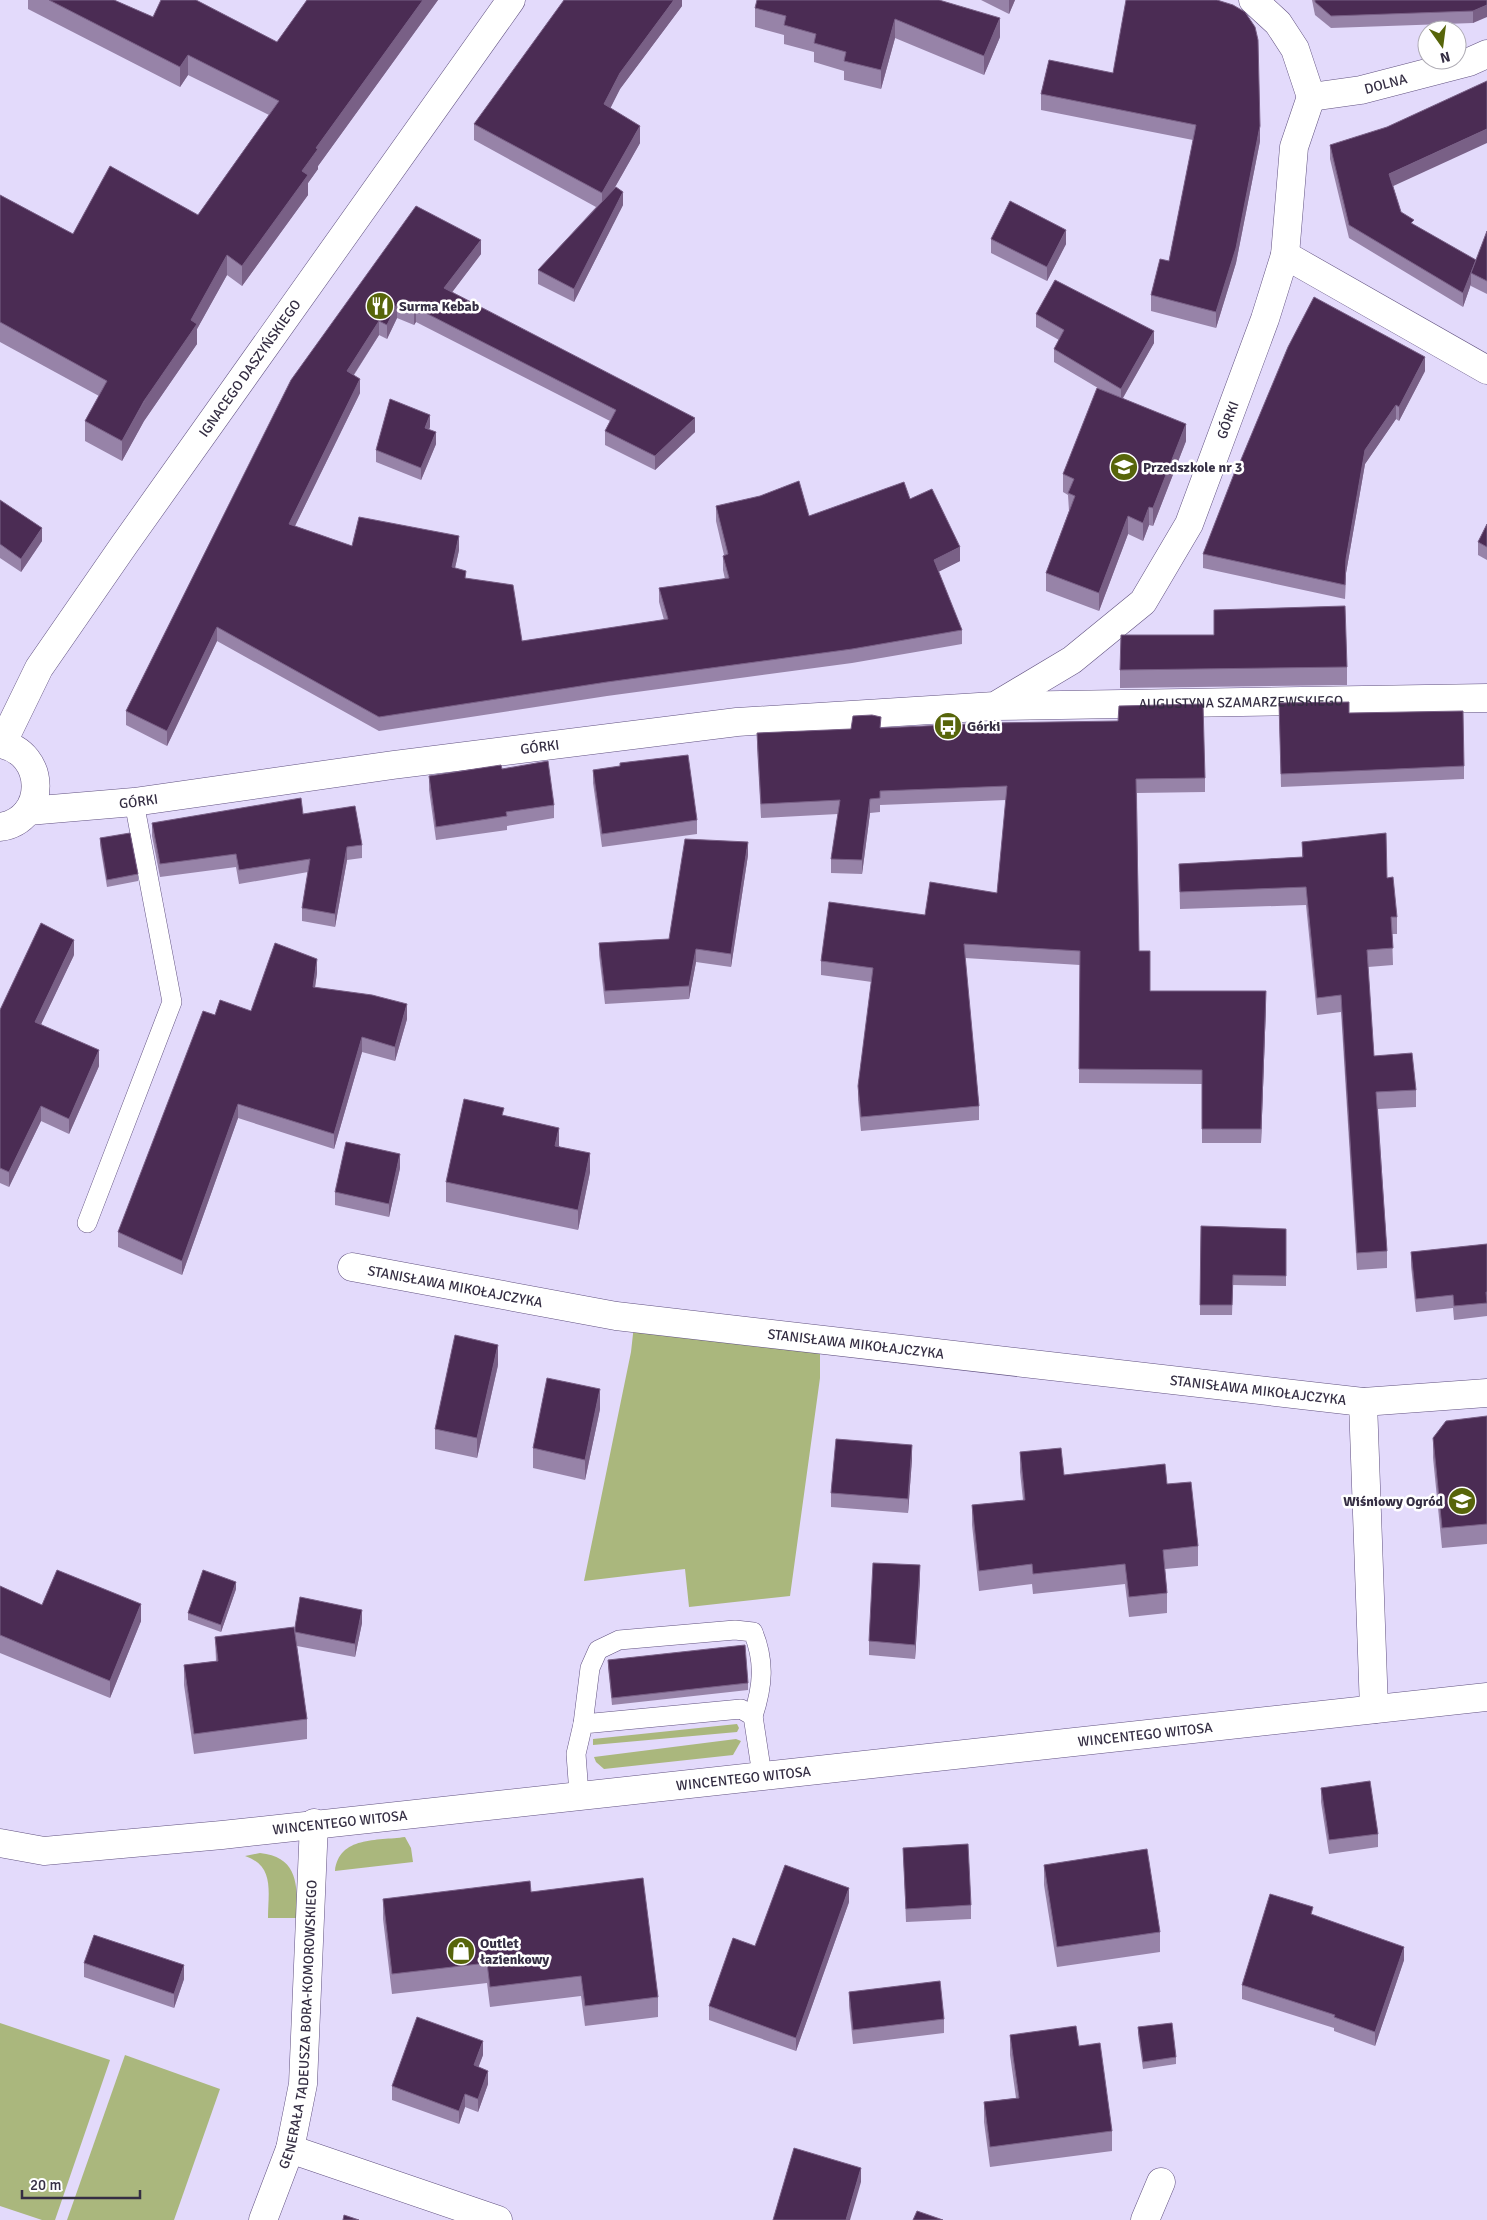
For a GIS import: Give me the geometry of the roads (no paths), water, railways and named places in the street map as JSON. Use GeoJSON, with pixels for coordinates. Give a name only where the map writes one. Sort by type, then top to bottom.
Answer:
{"type":"FeatureCollection","features":[{"type":"Feature","properties":{"kind":"street","name":"IGNACEGO DASZYŃSKIEGO"},"geometry":{"type":"LineString","coordinates":[[1,744],[39,668],[124,545],[511,0]]}},
{"type":"Feature","properties":{"kind":"street"},"geometry":{"type":"LineString","coordinates":[[1253,0],[1278,23],[1294,49],[1310,97]]}},
{"type":"Feature","properties":{"kind":"street","name":"DOLNA"},"geometry":{"type":"LineString","coordinates":[[1310,97],[1361,90],[1469,62],[1487,54]]}},
{"type":"Feature","properties":{"kind":"street","name":"GÓRKI"},"geometry":{"type":"LineString","coordinates":[[28,811],[134,802],[393,765],[737,722],[995,706],[1072,660],[1143,602],[1189,524],[1265,319],[1285,255],[1294,147],[1310,97]]}},
{"type":"Feature","properties":{"kind":"street"},"geometry":{"type":"LineString","coordinates":[[1285,255],[1487,370]]}},
{"type":"Feature","properties":{"kind":"street","name":"AUGUSTYNA SZAMARZEWSKIEGO"},"geometry":{"type":"LineString","coordinates":[[995,706],[1487,698]]}},
{"type":"Feature","properties":{"kind":"street"},"geometry":{"type":"LineString","coordinates":[[0,827],[18,820],[28,811],[35,799],[37,784],[34,770],[27,758],[16,749],[1,744]]}},
{"type":"Feature","properties":{"kind":"street","name":"STANISŁAWA MIKOŁAJCZYKA"},"geometry":{"type":"LineString","coordinates":[[352,1267],[616,1316],[1363,1402],[1487,1394]]}},
{"type":"Feature","properties":{"kind":"street","name":"STANISŁAWA MIKOŁAJCZYKA"},"geometry":{"type":"LineString","coordinates":[[1363,1402],[1374,1709]]}},
{"type":"Feature","properties":{"kind":"street","name":"WINCENTEGO WITOSA"},"geometry":{"type":"LineString","coordinates":[[0,1843],[44,1851],[222,1835],[579,1794],[1487,1697]]}},
{"type":"Feature","properties":{"kind":"street","name":"GENERAŁA TADEUSZA BORA-KOMOROWSKIEGO"},"geometry":{"type":"LineString","coordinates":[[263,2220],[290,2149],[303,2084],[314,1823]]}},
{"type":"Feature","properties":{"kind":"street"},"geometry":{"type":"LineString","coordinates":[[290,2149],[498,2220]]}},
{"type":"Feature","properties":{"kind":"street"},"geometry":{"type":"LineString","coordinates":[[1145,2220],[1161,2182]]}},
{"type":"Feature","properties":{"kind":"lane"},"geometry":{"type":"LineString","coordinates":[[87,1224],[172,1002],[134,802]]}},
{"type":"Feature","properties":{"kind":"lane"},"geometry":{"type":"LineString","coordinates":[[579,1794],[576,1754],[583,1724],[590,1668],[598,1650],[619,1640],[735,1630],[753,1632],[761,1649],[763,1668],[755,1724],[762,1775]]}},
{"type":"Feature","properties":{"kind":"lane"},"geometry":{"type":"LineString","coordinates":[[583,1724],[741,1709],[755,1724]]}},
{"type":"Feature","properties":{"kind":"place","name":"Surma Kebab"},"geometry":{"type":"Point","coordinates":[380,306]}},
{"type":"Feature","properties":{"kind":"place","name":"Przedszkole nr 3"},"geometry":{"type":"Point","coordinates":[1124,467]}},
{"type":"Feature","properties":{"kind":"place","name":"Górki"},"geometry":{"type":"Point","coordinates":[948,726]}},
{"type":"Feature","properties":{"kind":"place","name":"Wiśniowy Ogród"},"geometry":{"type":"Point","coordinates":[1462,1501]}},
{"type":"Feature","properties":{"kind":"place","name":"Outlet łazienkowy"},"geometry":{"type":"Point","coordinates":[461,1951]}}]}
